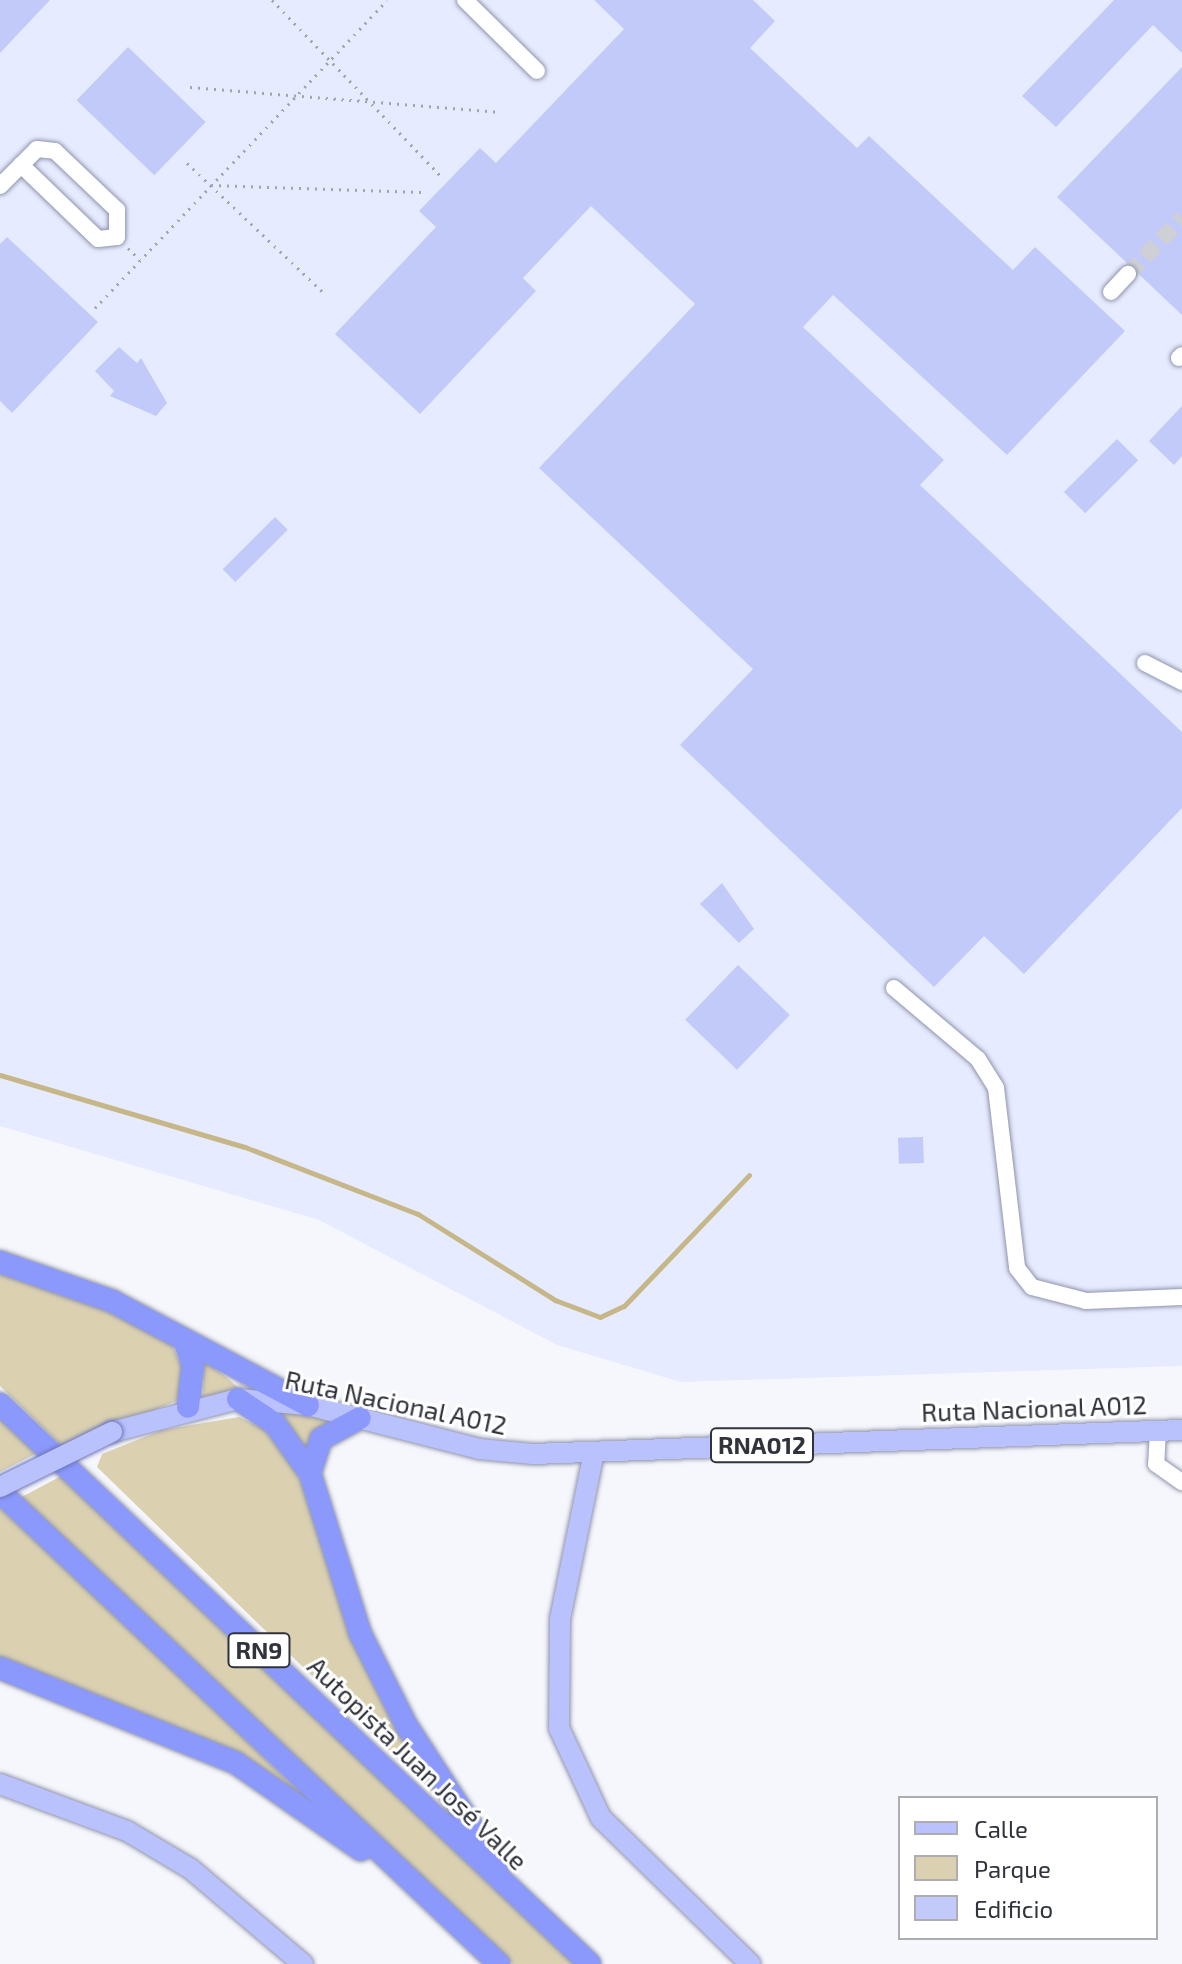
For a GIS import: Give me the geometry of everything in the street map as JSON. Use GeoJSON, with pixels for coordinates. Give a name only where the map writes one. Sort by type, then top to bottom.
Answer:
{"type":"FeatureCollection","features":[{"type":"Feature","properties":{"kind":"highway"},"geometry":{"type":"LineString","coordinates":[[0,1262],[112,1301],[308,1405]]}},
{"type":"Feature","properties":{"kind":"highway"},"geometry":{"type":"LineString","coordinates":[[185,1341],[193,1365],[188,1407]]}},
{"type":"Feature","properties":{"kind":"highway"},"geometry":{"type":"LineString","coordinates":[[238,1399],[275,1424],[310,1473],[360,1633],[406,1725],[517,1896]]}},
{"type":"Feature","properties":{"kind":"highway","name":"Autopista Juan José Valle"},"geometry":{"type":"LineString","coordinates":[[0,1404],[590,1964]]}},
{"type":"Feature","properties":{"kind":"highway"},"geometry":{"type":"LineString","coordinates":[[310,1473],[321,1439],[360,1418]]}},
{"type":"Feature","properties":{"kind":"highway","name":"RN9"},"geometry":{"type":"LineString","coordinates":[[0,1490],[499,1964]]}},
{"type":"Feature","properties":{"kind":"highway"},"geometry":{"type":"LineString","coordinates":[[0,1668],[236,1763],[456,1923]]}},
{"type":"Feature","properties":{"kind":"main road","name":"Ruta Nacional A012"},"geometry":{"type":"LineString","coordinates":[[0,1490],[112,1432],[188,1407],[238,1399],[308,1405],[479,1449],[594,1452],[1182,1430]]}},
{"type":"Feature","properties":{"kind":"main road"},"geometry":{"type":"LineString","coordinates":[[594,1452],[560,1619],[559,1728],[601,1818],[750,1964]]}},
{"type":"Feature","properties":{"kind":"main road"},"geometry":{"type":"LineString","coordinates":[[0,1784],[127,1831],[191,1869],[303,1964]]}},
{"type":"Feature","properties":{"kind":"street"},"geometry":{"type":"LineString","coordinates":[[465,0],[537,71]]}},
{"type":"Feature","properties":{"kind":"street"},"geometry":{"type":"LineString","coordinates":[[0,186],[21,165],[37,149],[55,151],[117,210],[117,237],[98,239],[21,165]]}},
{"type":"Feature","properties":{"kind":"street"},"geometry":{"type":"LineString","coordinates":[[1111,292],[1128,274]]}},
{"type":"Feature","properties":{"kind":"street"},"geometry":{"type":"LineString","coordinates":[[1145,663],[1182,682]]}},
{"type":"Feature","properties":{"kind":"street"},"geometry":{"type":"LineString","coordinates":[[894,988],[978,1059],[996,1088],[1017,1268],[1032,1287],[1086,1301],[1182,1297]]}},
{"type":"Feature","properties":{"kind":"street"},"geometry":{"type":"LineString","coordinates":[[1158,1430],[1156,1464],[1182,1482]]}},
{"type":"Feature","properties":{"kind":"path"},"geometry":{"type":"LineString","coordinates":[[272,0],[326,64],[440,175]]}},
{"type":"Feature","properties":{"kind":"path"},"geometry":{"type":"LineString","coordinates":[[95,308],[387,0]]}},
{"type":"Feature","properties":{"kind":"path"},"geometry":{"type":"LineString","coordinates":[[190,87],[498,112]]}},
{"type":"Feature","properties":{"kind":"path"},"geometry":{"type":"LineString","coordinates":[[187,163],[325,294]]}},
{"type":"Feature","properties":{"kind":"path"},"geometry":{"type":"LineString","coordinates":[[211,185],[422,192]]}},
{"type":"Feature","properties":{"kind":"shaded area"},"geometry":{"type":"Polygon","coordinates":[[[0,0],[1182,0],[1182,1366],[681,1382],[557,1345],[319,1220],[0,1126],[0,0]]]}},
{"type":"Feature","properties":{"kind":"green space"},"geometry":{"type":"Polygon","coordinates":[[[0,1271],[132,1320],[171,1343],[184,1372],[180,1399],[65,1449],[0,1386],[0,1271]]]}},
{"type":"Feature","properties":{"kind":"green space"},"geometry":{"type":"Polygon","coordinates":[[[204,1361],[225,1376],[242,1391],[203,1397],[204,1361]]]}},
{"type":"Feature","properties":{"kind":"green space"},"geometry":{"type":"Polygon","coordinates":[[[276,1411],[314,1415],[330,1423],[306,1455],[276,1411]]]}},
{"type":"Feature","properties":{"kind":"green space"},"geometry":{"type":"Polygon","coordinates":[[[239,1417],[264,1429],[296,1471],[446,1806],[97,1467],[102,1454],[162,1430],[239,1417]]]}},
{"type":"Feature","properties":{"kind":"green space"},"geometry":{"type":"Polygon","coordinates":[[[0,1418],[37,1453],[0,1472],[0,1418]]]}},
{"type":"Feature","properties":{"kind":"green space"},"geometry":{"type":"Polygon","coordinates":[[[63,1475],[579,1964],[513,1964],[18,1499],[63,1475]]]}},
{"type":"Feature","properties":{"kind":"green space"},"geometry":{"type":"Polygon","coordinates":[[[0,1508],[151,1647],[313,1806],[0,1662],[0,1508]]]}},
{"type":"Feature","properties":{"kind":"building"},"geometry":{"type":"Polygon","coordinates":[[[0,0],[50,0],[0,53],[0,0]]]}},
{"type":"Feature","properties":{"kind":"building"},"geometry":{"type":"Polygon","coordinates":[[[594,0],[753,0],[775,21],[750,48],[857,148],[869,136],[1013,270],[1035,247],[1125,331],[1007,455],[833,295],[803,327],[944,460],[920,485],[1182,732],[1182,808],[1024,974],[984,936],[934,987],[680,745],[753,669],[539,468],[695,304],[591,206],[523,278],[536,291],[420,414],[335,334],[436,227],[419,211],[480,148],[496,163],[624,29],[594,0]]]}},
{"type":"Feature","properties":{"kind":"building"},"geometry":{"type":"Polygon","coordinates":[[[1114,0],[1182,0],[1182,53],[1153,25],[1056,127],[1022,96],[1114,0]]]}},
{"type":"Feature","properties":{"kind":"building"},"geometry":{"type":"Polygon","coordinates":[[[128,47],[206,122],[154,175],[77,100],[128,47]]]}},
{"type":"Feature","properties":{"kind":"building"},"geometry":{"type":"Polygon","coordinates":[[[1182,67],[1182,315],[1057,197],[1182,67]]]}},
{"type":"Feature","properties":{"kind":"building"},"geometry":{"type":"Polygon","coordinates":[[[7,237],[98,322],[12,413],[0,401],[0,244],[7,237]]]}},
{"type":"Feature","properties":{"kind":"building"},"geometry":{"type":"Polygon","coordinates":[[[119,347],[137,363],[141,358],[167,403],[156,416],[110,396],[114,391],[95,371],[119,347]]]}},
{"type":"Feature","properties":{"kind":"building"},"geometry":{"type":"Polygon","coordinates":[[[1182,406],[1182,456],[1174,465],[1149,441],[1182,406]]]}},
{"type":"Feature","properties":{"kind":"building"},"geometry":{"type":"Polygon","coordinates":[[[1117,439],[1138,460],[1085,513],[1064,492],[1117,439]]]}},
{"type":"Feature","properties":{"kind":"building"},"geometry":{"type":"Polygon","coordinates":[[[275,517],[288,530],[235,582],[223,569],[275,517]]]}},
{"type":"Feature","properties":{"kind":"building"},"geometry":{"type":"Polygon","coordinates":[[[722,883],[754,929],[739,943],[700,904],[722,883]]]}},
{"type":"Feature","properties":{"kind":"building"},"geometry":{"type":"Polygon","coordinates":[[[738,965],[790,1015],[737,1070],[685,1020],[738,965]]]}},
{"type":"Feature","properties":{"kind":"building"},"geometry":{"type":"Polygon","coordinates":[[[923,1137],[924,1163],[899,1164],[898,1138],[923,1137]]]}},
{"type":"Feature","properties":{"kind":"waterway"},"geometry":{"type":"LineString","coordinates":[[0,1075],[245,1147],[418,1214],[555,1300],[600,1317],[624,1306],[749,1175]]}},
{"type":"Feature","properties":{"kind":"tunnel"},"geometry":{"type":"LineString","coordinates":[[1128,274],[1182,218]]}}]}
